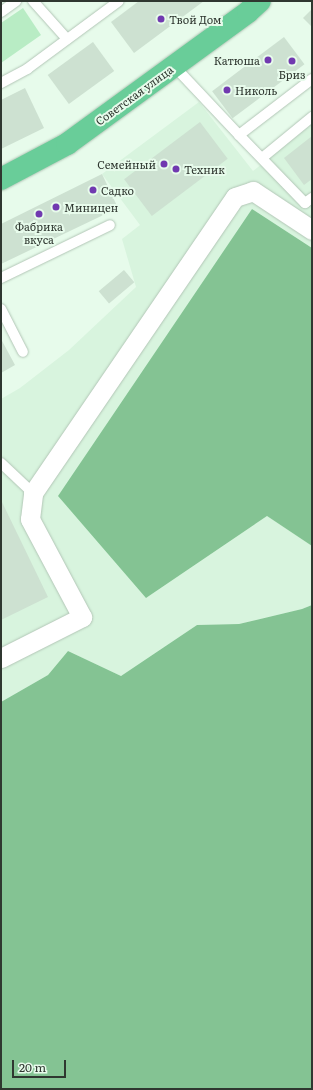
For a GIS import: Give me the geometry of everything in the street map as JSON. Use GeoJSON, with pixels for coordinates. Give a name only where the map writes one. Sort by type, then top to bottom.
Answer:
{"type":"FeatureCollection","features":[{"type":"Feature","properties":{"kind":"main road","name":"Советская улица"},"geometry":{"type":"LineString","coordinates":[[1,179],[67,144],[248,12],[260,1]]}},
{"type":"Feature","properties":{"kind":"street"},"geometry":{"type":"LineString","coordinates":[[1,658],[82,617],[30,519],[33,493],[235,197],[253,192],[312,230]]}},
{"type":"Feature","properties":{"kind":"lane"},"geometry":{"type":"LineString","coordinates":[[1,12],[16,1]]}},
{"type":"Feature","properties":{"kind":"lane"},"geometry":{"type":"LineString","coordinates":[[33,1],[67,39]]}},
{"type":"Feature","properties":{"kind":"lane"},"geometry":{"type":"LineString","coordinates":[[1,82],[27,69],[67,39],[107,5],[119,1]]}},
{"type":"Feature","properties":{"kind":"lane"},"geometry":{"type":"LineString","coordinates":[[174,66],[305,203],[312,198]]}},
{"type":"Feature","properties":{"kind":"lane"},"geometry":{"type":"LineString","coordinates":[[239,134],[312,78]]}},
{"type":"Feature","properties":{"kind":"lane"},"geometry":{"type":"LineString","coordinates":[[262,158],[312,117]]}},
{"type":"Feature","properties":{"kind":"lane"},"geometry":{"type":"LineString","coordinates":[[1,278],[110,225]]}},
{"type":"Feature","properties":{"kind":"lane"},"geometry":{"type":"LineString","coordinates":[[1,309],[24,352]]}},
{"type":"Feature","properties":{"kind":"lane"},"geometry":{"type":"LineString","coordinates":[[1,463],[33,493]]}},
{"type":"Feature","properties":{"kind":"shaded area"},"geometry":{"type":"Polygon","coordinates":[[[23,8],[41,35],[1,63],[1,23],[23,8]]]}},
{"type":"Feature","properties":{"kind":"shaded area"},"geometry":{"type":"Polygon","coordinates":[[[199,102],[253,171],[312,124],[312,248],[252,209],[146,598],[267,516],[312,546],[312,605],[302,609],[239,624],[197,625],[121,676],[68,651],[48,675],[1,702],[1,399],[20,388],[69,350],[136,287],[122,239],[140,225],[102,174],[199,102]]]}},
{"type":"Feature","properties":{"kind":"shaded area"},"geometry":{"type":"Polygon","coordinates":[[[252,209],[312,248],[312,546],[267,516],[146,598],[58,496],[252,209]]]}},
{"type":"Feature","properties":{"kind":"shaded area"},"geometry":{"type":"Polygon","coordinates":[[[312,605],[312,1089],[1,1089],[1,702],[48,675],[68,651],[121,676],[197,625],[239,624],[302,609],[312,605]]]}},
{"type":"Feature","properties":{"kind":"building"},"geometry":{"type":"Polygon","coordinates":[[[139,1],[204,1],[134,53],[111,22],[139,1]]]}},
{"type":"Feature","properties":{"kind":"building"},"geometry":{"type":"Polygon","coordinates":[[[312,9],[312,27],[303,18],[312,9]]]}},
{"type":"Feature","properties":{"kind":"building"},"geometry":{"type":"Polygon","coordinates":[[[284,37],[304,64],[233,118],[212,91],[284,37]]]}},
{"type":"Feature","properties":{"kind":"building"},"geometry":{"type":"Polygon","coordinates":[[[93,42],[114,71],[69,104],[48,75],[93,42]]]}},
{"type":"Feature","properties":{"kind":"building"},"geometry":{"type":"Polygon","coordinates":[[[25,88],[44,128],[1,149],[1,100],[25,88]]]}},
{"type":"Feature","properties":{"kind":"building","name":"Техник"},"geometry":{"type":"Polygon","coordinates":[[[200,122],[228,159],[152,216],[124,179],[200,122]]]}},
{"type":"Feature","properties":{"kind":"building"},"geometry":{"type":"Polygon","coordinates":[[[312,136],[312,179],[304,185],[284,158],[312,136]]]}},
{"type":"Feature","properties":{"kind":"building"},"geometry":{"type":"Polygon","coordinates":[[[102,174],[118,208],[1,264],[1,224],[102,174]]]}},
{"type":"Feature","properties":{"kind":"building"},"geometry":{"type":"Polygon","coordinates":[[[124,270],[134,282],[109,303],[99,291],[124,270]]]}},
{"type":"Feature","properties":{"kind":"building"},"geometry":{"type":"Polygon","coordinates":[[[1,339],[15,365],[1,373],[1,339]]]}},
{"type":"Feature","properties":{"kind":"building"},"geometry":{"type":"Polygon","coordinates":[[[1,500],[48,597],[1,620],[1,500]]]}},
{"type":"Feature","properties":{"kind":"place","name":"Твой Дом"},"geometry":{"type":"Point","coordinates":[161,19]}},
{"type":"Feature","properties":{"kind":"place","name":"Катюша"},"geometry":{"type":"Point","coordinates":[268,60]}},
{"type":"Feature","properties":{"kind":"place","name":"Бриз"},"geometry":{"type":"Point","coordinates":[292,61]}},
{"type":"Feature","properties":{"kind":"place","name":"Николь"},"geometry":{"type":"Point","coordinates":[227,90]}},
{"type":"Feature","properties":{"kind":"place","name":"Семейный"},"geometry":{"type":"Point","coordinates":[164,164]}},
{"type":"Feature","properties":{"kind":"place","name":"Техник"},"geometry":{"type":"Point","coordinates":[176,169]}},
{"type":"Feature","properties":{"kind":"place","name":"Садко"},"geometry":{"type":"Point","coordinates":[93,190]}},
{"type":"Feature","properties":{"kind":"place","name":"Миницен"},"geometry":{"type":"Point","coordinates":[56,207]}},
{"type":"Feature","properties":{"kind":"place","name":"Фабрика вкуса"},"geometry":{"type":"Point","coordinates":[39,214]}}]}
